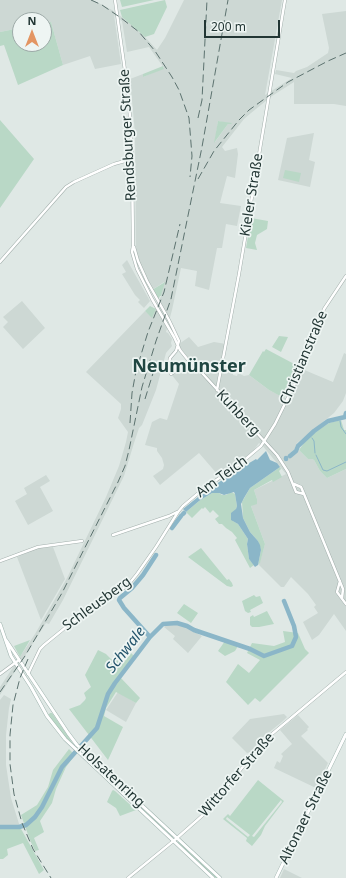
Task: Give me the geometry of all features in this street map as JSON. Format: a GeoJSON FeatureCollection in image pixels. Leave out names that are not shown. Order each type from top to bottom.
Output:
{"type":"FeatureCollection","features":[{"type":"Feature","properties":{"kind":"main road"},"geometry":{"type":"LineString","coordinates":[[0,624],[5,638]]}},
{"type":"Feature","properties":{"kind":"main road","name":"Holsatenring"},"geometry":{"type":"LineString","coordinates":[[5,638],[68,734],[77,745],[220,878]]}},
{"type":"Feature","properties":{"kind":"main road","name":"Holsatenring"},"geometry":{"type":"LineString","coordinates":[[5,638],[7,647],[15,663],[51,721],[65,739],[213,878]]}},
{"type":"Feature","properties":{"kind":"main road","name":"Altonaer Straße"},"geometry":{"type":"LineString","coordinates":[[276,878],[346,734]]}},
{"type":"Feature","properties":{"kind":"street","name":"Rendsburger Straße"},"geometry":{"type":"LineString","coordinates":[[115,0],[128,91],[132,158],[133,257],[137,270],[178,346]]}},
{"type":"Feature","properties":{"kind":"street","name":"Kieler Straße"},"geometry":{"type":"LineString","coordinates":[[218,390],[238,281],[285,0]]}},
{"type":"Feature","properties":{"kind":"street"},"geometry":{"type":"LineString","coordinates":[[0,262],[66,187],[114,164],[132,158]]}},
{"type":"Feature","properties":{"kind":"street","name":"Rendsburger Straße"},"geometry":{"type":"LineString","coordinates":[[133,246],[147,281],[179,341],[178,346]]}},
{"type":"Feature","properties":{"kind":"street","name":"Christianstraße"},"geometry":{"type":"LineString","coordinates":[[264,441],[275,424],[302,369],[324,309],[346,276]]}},
{"type":"Feature","properties":{"kind":"street"},"geometry":{"type":"LineString","coordinates":[[178,346],[170,358],[168,368],[171,374],[190,361]]}},
{"type":"Feature","properties":{"kind":"street","name":"Kuhberg"},"geometry":{"type":"LineString","coordinates":[[178,346],[282,462],[297,488]]}},
{"type":"Feature","properties":{"kind":"street","name":"Am Teich"},"geometry":{"type":"LineString","coordinates":[[178,512],[202,490],[253,454],[264,441]]}},
{"type":"Feature","properties":{"kind":"street"},"geometry":{"type":"LineString","coordinates":[[297,488],[302,490],[304,494],[340,581],[342,598],[346,604]]}},
{"type":"Feature","properties":{"kind":"street"},"geometry":{"type":"LineString","coordinates":[[297,488],[296,492],[304,494]]}},
{"type":"Feature","properties":{"kind":"street"},"geometry":{"type":"LineString","coordinates":[[113,535],[178,512]]}},
{"type":"Feature","properties":{"kind":"street","name":"Schleusberg"},"geometry":{"type":"LineString","coordinates":[[28,674],[44,645],[70,623],[128,585],[178,512]]}},
{"type":"Feature","properties":{"kind":"street"},"geometry":{"type":"LineString","coordinates":[[0,561],[38,547],[82,541]]}},
{"type":"Feature","properties":{"kind":"street"},"geometry":{"type":"LineString","coordinates":[[340,588],[337,591],[341,593]]}},
{"type":"Feature","properties":{"kind":"street"},"geometry":{"type":"LineString","coordinates":[[0,674],[19,660]]}},
{"type":"Feature","properties":{"kind":"street","name":"Wittorfer Straße"},"geometry":{"type":"LineString","coordinates":[[128,878],[203,815],[266,739],[346,672]]}},
{"type":"Feature","properties":{"kind":"shaded area"},"geometry":{"type":"Polygon","coordinates":[[[0,0],[93,0],[112,10],[126,20],[157,50],[165,38],[184,0],[282,0],[265,95],[292,78],[275,74],[276,70],[294,73],[307,67],[328,53],[329,48],[322,14],[346,11],[346,106],[334,104],[294,104],[294,82],[272,96],[244,119],[222,147],[225,151],[237,148],[238,154],[235,178],[227,176],[220,203],[241,206],[237,226],[226,224],[222,248],[217,248],[209,290],[195,286],[197,271],[181,268],[166,332],[172,339],[172,346],[166,353],[156,390],[142,425],[139,428],[124,476],[63,600],[49,624],[46,623],[0,695],[0,687],[35,634],[67,578],[106,497],[119,466],[126,442],[128,432],[118,418],[121,404],[86,372],[145,311],[152,317],[161,296],[164,282],[152,290],[138,260],[136,251],[135,133],[130,79],[143,74],[143,77],[164,68],[149,47],[127,52],[122,21],[114,15],[121,64],[95,69],[90,56],[63,65],[52,26],[52,12],[12,12],[12,30],[0,32],[0,0]],[[218,121],[215,142],[228,124],[231,124],[218,121]]]}},
{"type":"Feature","properties":{"kind":"shaded area"},"geometry":{"type":"Polygon","coordinates":[[[314,133],[309,160],[315,162],[310,187],[278,180],[287,138],[314,133]]]}},
{"type":"Feature","properties":{"kind":"shaded area"},"geometry":{"type":"Polygon","coordinates":[[[127,260],[150,301],[144,308],[138,302],[140,300],[135,295],[122,274],[126,272],[122,265],[127,260]]]}},
{"type":"Feature","properties":{"kind":"shaded area"},"geometry":{"type":"Polygon","coordinates":[[[22,301],[45,328],[23,349],[3,327],[8,322],[3,317],[22,301]]]}},
{"type":"Feature","properties":{"kind":"shaded area"},"geometry":{"type":"Polygon","coordinates":[[[189,337],[198,347],[214,342],[226,344],[222,370],[233,372],[233,375],[237,376],[238,373],[244,376],[249,375],[269,390],[287,399],[302,369],[333,382],[344,353],[346,354],[346,393],[343,401],[334,413],[297,443],[294,450],[289,454],[291,456],[299,450],[308,459],[314,460],[320,471],[327,478],[346,469],[346,631],[334,614],[319,635],[312,640],[303,622],[318,613],[314,607],[316,605],[308,594],[291,577],[284,587],[281,587],[259,565],[265,544],[251,506],[257,499],[254,490],[286,474],[262,445],[259,443],[253,451],[240,462],[218,475],[199,453],[160,485],[153,476],[163,469],[164,465],[157,448],[145,445],[152,422],[160,418],[167,420],[179,384],[171,374],[191,361],[179,346],[179,344],[189,337]]]}},
{"type":"Feature","properties":{"kind":"shaded area"},"geometry":{"type":"Polygon","coordinates":[[[46,475],[50,481],[40,487],[53,511],[28,525],[15,501],[27,494],[24,488],[46,475]]]}},
{"type":"Feature","properties":{"kind":"shaded area"},"geometry":{"type":"Polygon","coordinates":[[[53,547],[65,579],[41,620],[17,557],[38,548],[53,547]]]}},
{"type":"Feature","properties":{"kind":"shaded area"},"geometry":{"type":"Polygon","coordinates":[[[171,623],[182,625],[202,636],[188,653],[173,639],[175,636],[164,627],[171,623]]]}},
{"type":"Feature","properties":{"kind":"shaded area"},"geometry":{"type":"Polygon","coordinates":[[[118,692],[136,703],[126,722],[106,710],[118,692]]]}},
{"type":"Feature","properties":{"kind":"shaded area"},"geometry":{"type":"Polygon","coordinates":[[[4,695],[11,699],[6,735],[6,765],[11,798],[20,827],[0,826],[0,700],[4,695]]]}},
{"type":"Feature","properties":{"kind":"shaded area"},"geometry":{"type":"Polygon","coordinates":[[[284,714],[287,717],[262,738],[251,752],[247,753],[232,738],[250,719],[284,714]]]}},
{"type":"Feature","properties":{"kind":"shaded area"},"geometry":{"type":"Polygon","coordinates":[[[298,715],[309,727],[307,729],[308,730],[301,736],[328,763],[316,788],[274,768],[277,761],[280,763],[283,756],[281,754],[292,744],[280,730],[298,715]]]}},
{"type":"Feature","properties":{"kind":"shaded area"},"geometry":{"type":"Polygon","coordinates":[[[284,869],[302,878],[280,878],[284,869]]]}},
{"type":"Feature","properties":{"kind":"green space"},"geometry":{"type":"Polygon","coordinates":[[[120,0],[154,0],[122,7],[120,0]]]}},
{"type":"Feature","properties":{"kind":"green space"},"geometry":{"type":"Polygon","coordinates":[[[165,0],[167,7],[154,34],[145,37],[122,17],[120,10],[165,0]]]}},
{"type":"Feature","properties":{"kind":"green space"},"geometry":{"type":"Polygon","coordinates":[[[52,26],[63,65],[18,85],[4,45],[0,46],[0,32],[12,30],[12,52],[52,52],[52,26]]]}},
{"type":"Feature","properties":{"kind":"green space"},"geometry":{"type":"Polygon","coordinates":[[[163,66],[164,69],[143,77],[143,74],[163,66]]]}},
{"type":"Feature","properties":{"kind":"green space"},"geometry":{"type":"Polygon","coordinates":[[[0,120],[34,159],[0,208],[0,120]]]}},
{"type":"Feature","properties":{"kind":"green space"},"geometry":{"type":"Polygon","coordinates":[[[218,121],[232,123],[228,124],[214,143],[218,121]]]}},
{"type":"Feature","properties":{"kind":"green space"},"geometry":{"type":"Polygon","coordinates":[[[285,170],[301,173],[299,182],[283,178],[285,170]]]}},
{"type":"Feature","properties":{"kind":"green space"},"geometry":{"type":"Polygon","coordinates":[[[251,218],[268,221],[267,229],[257,235],[255,243],[257,250],[246,248],[251,218]]]}},
{"type":"Feature","properties":{"kind":"green space"},"geometry":{"type":"Polygon","coordinates":[[[165,282],[161,296],[158,300],[152,290],[165,282]]]}},
{"type":"Feature","properties":{"kind":"green space"},"geometry":{"type":"Polygon","coordinates":[[[150,306],[156,309],[152,318],[145,311],[150,306]]]}},
{"type":"Feature","properties":{"kind":"green space"},"geometry":{"type":"Polygon","coordinates":[[[279,336],[288,337],[281,352],[272,347],[279,336]]]}},
{"type":"Feature","properties":{"kind":"green space"},"geometry":{"type":"Polygon","coordinates":[[[266,349],[298,366],[284,398],[269,390],[249,375],[263,351],[264,352],[266,349]]]}},
{"type":"Feature","properties":{"kind":"green space"},"geometry":{"type":"Polygon","coordinates":[[[341,420],[344,430],[346,430],[346,469],[327,478],[320,471],[314,460],[308,459],[299,450],[315,432],[329,423],[341,420]]]}},
{"type":"Feature","properties":{"kind":"green space"},"geometry":{"type":"Polygon","coordinates":[[[280,467],[281,469],[279,471],[282,477],[273,482],[272,480],[254,490],[257,504],[251,506],[265,544],[260,563],[258,565],[261,550],[258,541],[250,532],[243,518],[242,502],[250,488],[280,467]]]}},
{"type":"Feature","properties":{"kind":"green space"},"geometry":{"type":"Polygon","coordinates":[[[231,492],[235,494],[237,506],[233,521],[238,524],[248,539],[247,544],[249,559],[254,565],[250,568],[235,540],[237,538],[222,524],[219,524],[215,519],[219,516],[213,510],[210,513],[205,507],[203,509],[202,508],[192,518],[186,512],[199,501],[212,493],[226,495],[231,492]]]}},
{"type":"Feature","properties":{"kind":"green space"},"geometry":{"type":"Polygon","coordinates":[[[201,548],[227,580],[229,579],[233,586],[227,586],[188,557],[201,548]]]}},
{"type":"Feature","properties":{"kind":"green space"},"geometry":{"type":"Polygon","coordinates":[[[254,595],[256,597],[260,596],[263,603],[250,610],[251,612],[248,613],[245,611],[242,601],[254,595]]]}},
{"type":"Feature","properties":{"kind":"green space"},"geometry":{"type":"Polygon","coordinates":[[[184,604],[198,613],[191,623],[177,613],[184,604]]]}},
{"type":"Feature","properties":{"kind":"green space"},"geometry":{"type":"Polygon","coordinates":[[[267,611],[274,624],[259,627],[252,627],[250,625],[250,617],[253,615],[254,617],[267,611]]]}},
{"type":"Feature","properties":{"kind":"green space"},"geometry":{"type":"Polygon","coordinates":[[[283,631],[298,633],[305,649],[309,653],[260,702],[255,698],[248,705],[226,682],[238,664],[249,673],[260,660],[247,653],[252,643],[274,646],[285,642],[283,631]]]}},
{"type":"Feature","properties":{"kind":"green space"},"geometry":{"type":"Polygon","coordinates":[[[30,640],[20,657],[14,646],[30,640]]]}},
{"type":"Feature","properties":{"kind":"green space"},"geometry":{"type":"Polygon","coordinates":[[[225,641],[238,646],[235,651],[225,656],[218,651],[225,641]]]}},
{"type":"Feature","properties":{"kind":"green space"},"geometry":{"type":"Polygon","coordinates":[[[98,650],[106,654],[111,659],[124,662],[131,653],[135,657],[120,677],[140,698],[136,703],[116,692],[106,708],[104,716],[123,727],[108,760],[69,709],[80,705],[86,698],[84,693],[91,687],[85,675],[98,650]]]}},
{"type":"Feature","properties":{"kind":"green space"},"geometry":{"type":"Polygon","coordinates":[[[52,713],[74,745],[63,735],[51,720],[48,715],[52,713]]]}},
{"type":"Feature","properties":{"kind":"green space"},"geometry":{"type":"Polygon","coordinates":[[[69,749],[75,755],[66,767],[56,789],[52,803],[40,821],[44,832],[34,838],[39,850],[35,851],[21,815],[37,805],[48,787],[53,770],[69,749]]]}},
{"type":"Feature","properties":{"kind":"green space"},"geometry":{"type":"Polygon","coordinates":[[[85,754],[173,837],[84,755],[85,754]]]}},
{"type":"Feature","properties":{"kind":"green space"},"geometry":{"type":"Polygon","coordinates":[[[258,780],[284,801],[252,846],[246,841],[247,838],[223,819],[228,814],[230,816],[258,780]],[[281,800],[252,836],[254,837],[282,802],[281,800]],[[227,817],[226,819],[248,837],[250,835],[227,817]]]}},
{"type":"Feature","properties":{"kind":"green space"},"geometry":{"type":"Polygon","coordinates":[[[113,790],[136,810],[120,816],[116,808],[107,802],[113,790]]]}},
{"type":"Feature","properties":{"kind":"green space"},"geometry":{"type":"Polygon","coordinates":[[[0,826],[20,827],[44,870],[39,874],[23,843],[7,849],[8,855],[3,859],[0,859],[0,826]]]}},
{"type":"Feature","properties":{"kind":"green space"},"geometry":{"type":"Polygon","coordinates":[[[178,841],[219,878],[215,878],[178,844],[178,841]]]}},
{"type":"Feature","properties":{"kind":"water"},"geometry":{"type":"Polygon","coordinates":[[[266,451],[270,460],[277,463],[280,467],[250,488],[241,504],[243,518],[250,532],[260,545],[261,550],[258,565],[255,567],[249,559],[247,544],[248,539],[238,524],[231,520],[231,513],[237,506],[234,492],[224,495],[212,493],[199,501],[186,512],[183,509],[203,493],[234,472],[256,459],[257,460],[266,451]]]}},
{"type":"Feature","properties":{"kind":"waterway","name":"Schwale"},"geometry":{"type":"LineString","coordinates":[[290,456],[314,431],[328,421],[345,417],[346,413]]}},
{"type":"Feature","properties":{"kind":"waterway"},"geometry":{"type":"LineString","coordinates":[[340,421],[341,427],[346,434]]}},
{"type":"Feature","properties":{"kind":"waterway"},"geometry":{"type":"LineString","coordinates":[[312,438],[314,441],[315,453]]}},
{"type":"Feature","properties":{"kind":"waterway"},"geometry":{"type":"LineString","coordinates":[[316,455],[323,470],[327,471],[346,462]]}},
{"type":"Feature","properties":{"kind":"waterway"},"geometry":{"type":"LineString","coordinates":[[172,528],[181,516]]}},
{"type":"Feature","properties":{"kind":"waterway"},"geometry":{"type":"LineString","coordinates":[[150,637],[124,608],[119,600],[143,575],[156,555]]}},
{"type":"Feature","properties":{"kind":"waterway","name":"Schwale"},"geometry":{"type":"LineString","coordinates":[[0,827],[19,827],[26,825],[35,817],[42,807],[62,767],[97,728],[108,694],[115,683],[150,637],[163,624],[177,623],[187,626],[194,630],[250,649],[264,656],[292,646],[296,637],[294,626],[284,601]]}},
{"type":"Feature","properties":{"kind":"railway"},"geometry":{"type":"LineString","coordinates":[[91,0],[102,5],[139,32],[155,51],[172,77],[179,90],[189,118],[192,156],[190,177]]}},
{"type":"Feature","properties":{"kind":"railway"},"geometry":{"type":"LineString","coordinates":[[198,118],[202,100],[207,0]]}},
{"type":"Feature","properties":{"kind":"railway"},"geometry":{"type":"LineString","coordinates":[[0,692],[25,656],[62,593],[125,466],[142,387],[171,299],[202,147],[228,0]]}},
{"type":"Feature","properties":{"kind":"railway"},"geometry":{"type":"LineString","coordinates":[[198,179],[214,151],[249,110],[288,82],[346,53]]}},
{"type":"Feature","properties":{"kind":"railway"},"geometry":{"type":"LineString","coordinates":[[130,423],[132,393],[136,371],[148,332],[164,292],[180,224]]}},
{"type":"Feature","properties":{"kind":"railway"},"geometry":{"type":"LineString","coordinates":[[145,399],[154,370]]}},
{"type":"Feature","properties":{"kind":"railway"},"geometry":{"type":"LineString","coordinates":[[28,659],[20,678],[13,705],[10,735],[10,764],[14,794],[22,823],[33,849],[51,878]]}},
{"type":"Feature","properties":{"kind":"district","name":"Neumünster"},"geometry":{"type":"Point","coordinates":[189,367]}}]}
